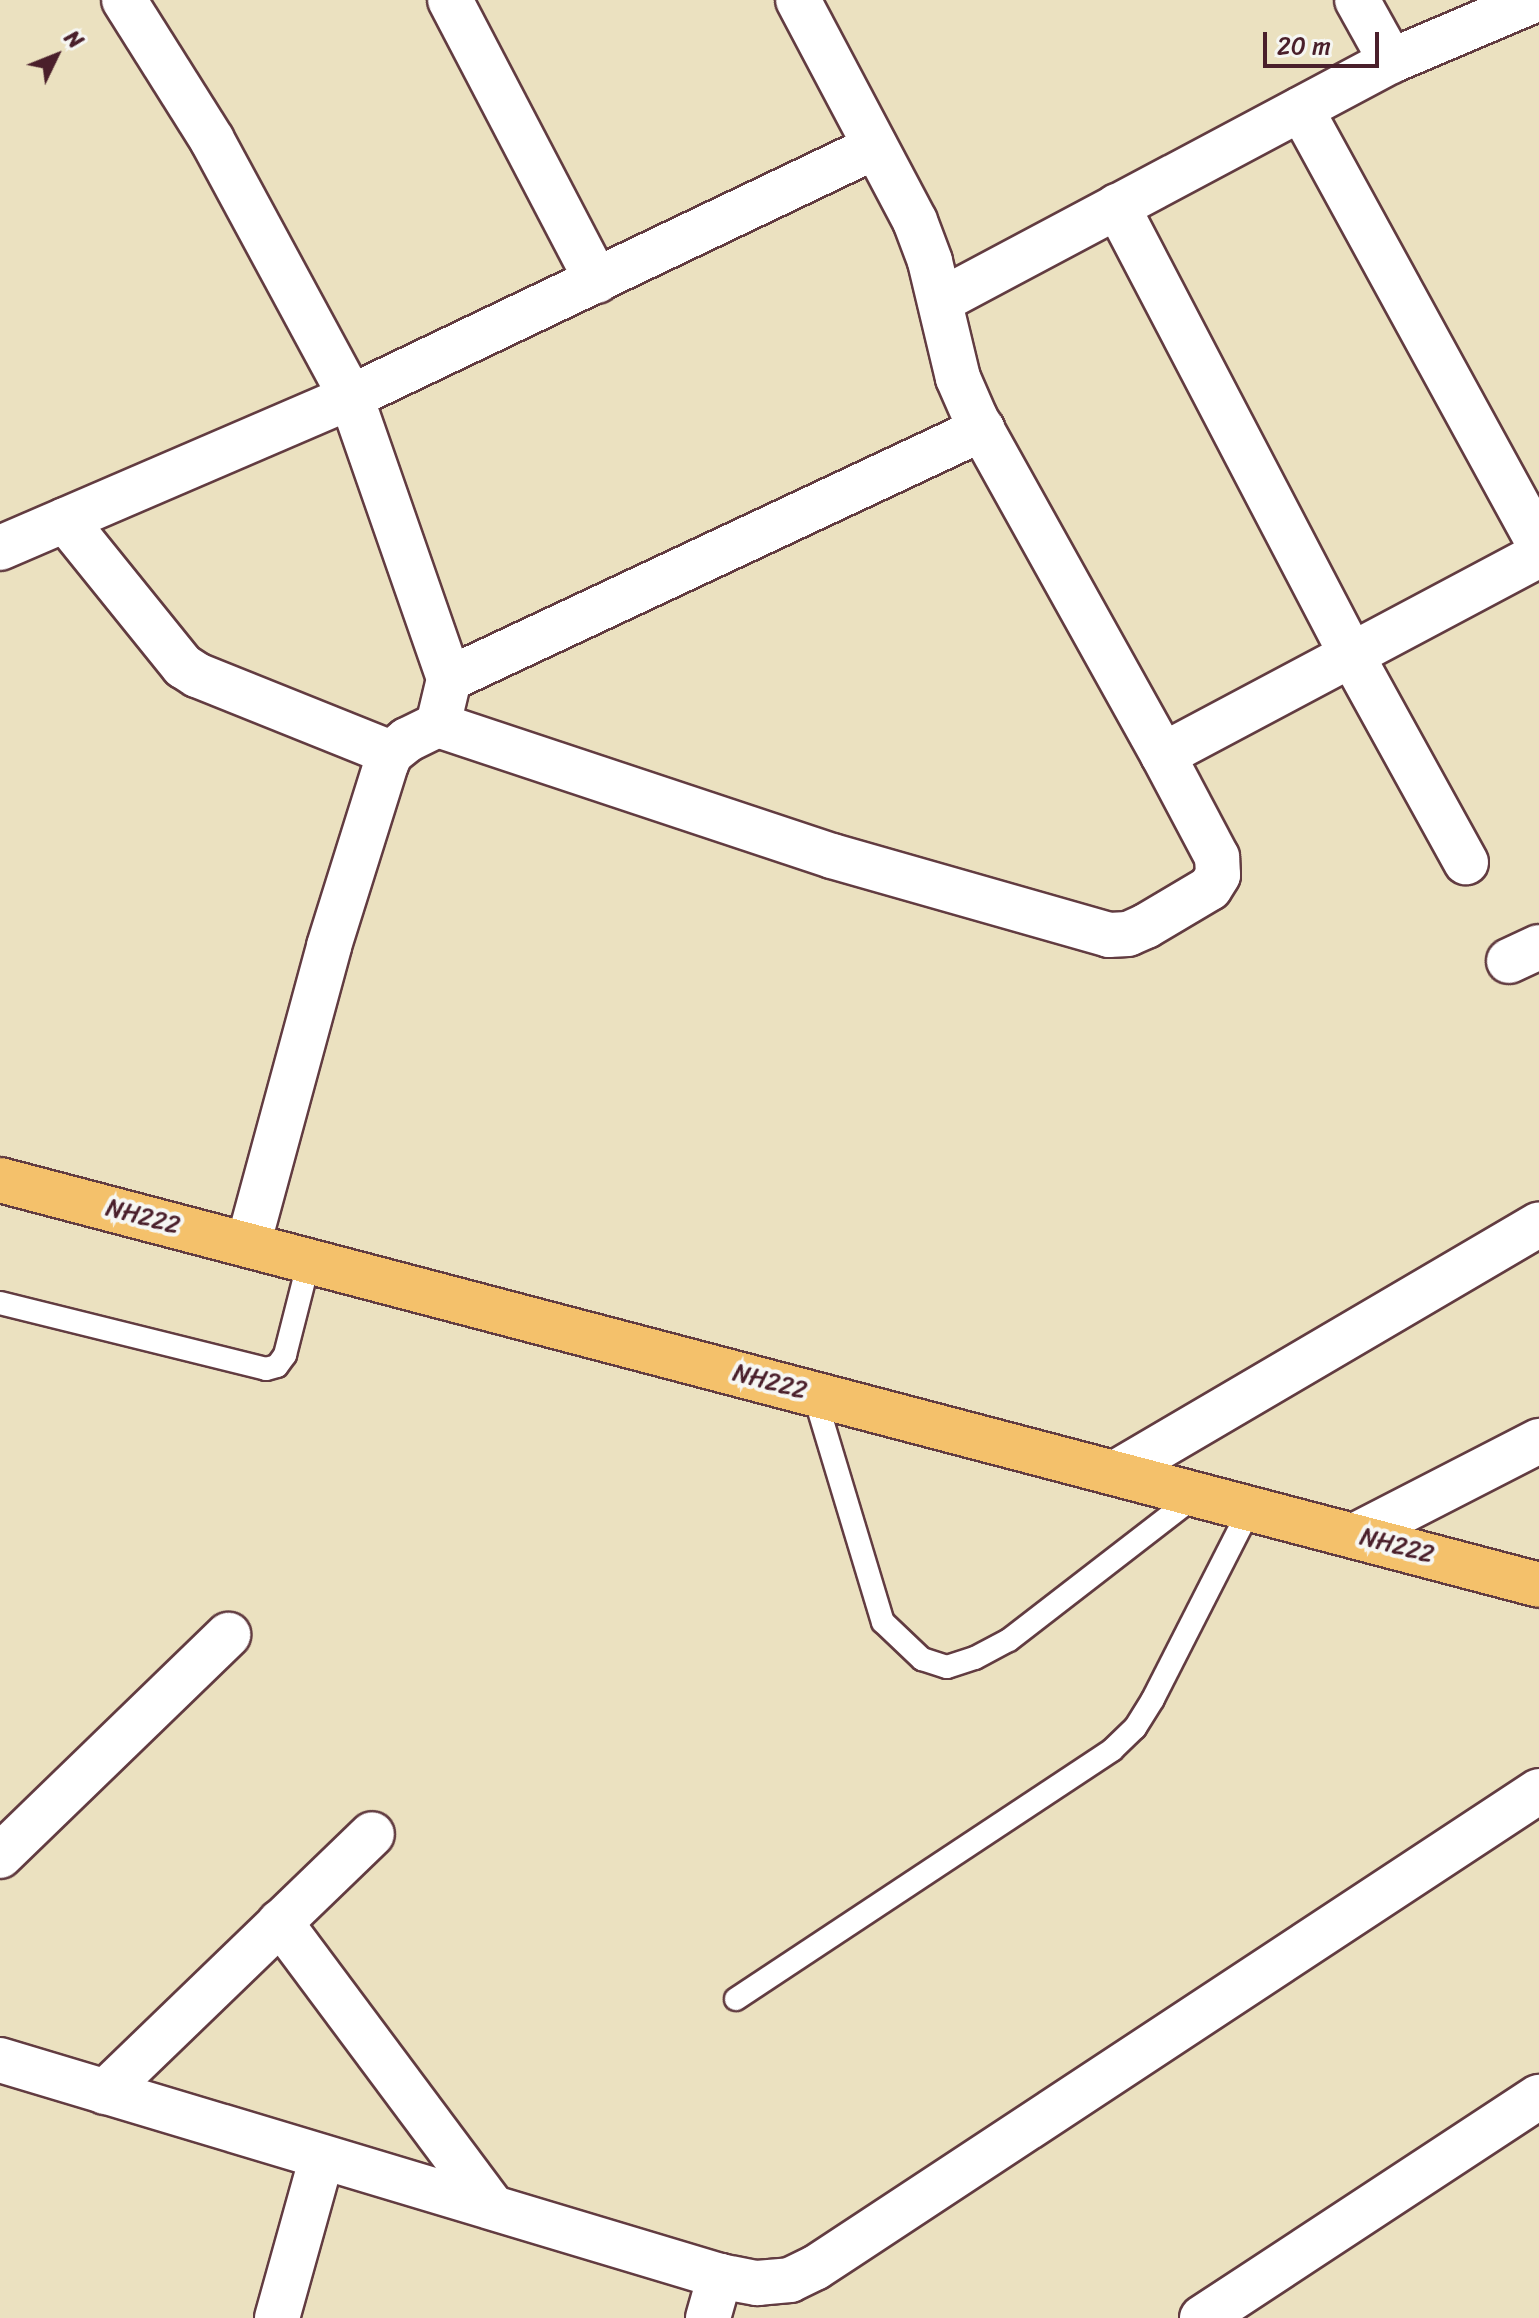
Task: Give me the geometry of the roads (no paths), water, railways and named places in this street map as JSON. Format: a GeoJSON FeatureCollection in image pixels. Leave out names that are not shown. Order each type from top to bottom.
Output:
{"type":"FeatureCollection","features":[{"type":"Feature","properties":{"kind":"main road","name":"NH222"},"geometry":{"type":"LineString","coordinates":[[0,1180],[1539,1585]]}},
{"type":"Feature","properties":{"kind":"street"},"geometry":{"type":"LineString","coordinates":[[124,0],[212,140],[351,397],[449,679],[438,725],[391,753],[329,946],[248,1245]]}},
{"type":"Feature","properties":{"kind":"street"},"geometry":{"type":"LineString","coordinates":[[450,0],[597,281]]}},
{"type":"Feature","properties":{"kind":"street"},"geometry":{"type":"LineString","coordinates":[[438,725],[832,856],[1109,935],[1128,934],[1146,926],[1210,888],[1218,875],[1217,857],[982,429],[958,378],[940,301],[915,221],[798,0]]}},
{"type":"Feature","properties":{"kind":"street"},"geometry":{"type":"LineString","coordinates":[[1357,0],[1391,61]]}},
{"type":"Feature","properties":{"kind":"street"},"geometry":{"type":"LineString","coordinates":[[940,301],[1391,61],[1535,0]]}},
{"type":"Feature","properties":{"kind":"street"},"geometry":{"type":"LineString","coordinates":[[1301,109],[1539,544]]}},
{"type":"Feature","properties":{"kind":"street"},"geometry":{"type":"LineString","coordinates":[[0,548],[351,397],[875,147]]}},
{"type":"Feature","properties":{"kind":"street"},"geometry":{"type":"LineString","coordinates":[[1117,206],[1351,654],[1466,862]]}},
{"type":"Feature","properties":{"kind":"street"},"geometry":{"type":"LineString","coordinates":[[449,679],[982,429]]}},
{"type":"Feature","properties":{"kind":"street"},"geometry":{"type":"LineString","coordinates":[[65,520],[183,666],[197,675],[391,753]]}},
{"type":"Feature","properties":{"kind":"street"},"geometry":{"type":"LineString","coordinates":[[1163,755],[1539,555]]}},
{"type":"Feature","properties":{"kind":"street"},"geometry":{"type":"LineString","coordinates":[[1117,1472],[1539,1224]]}},
{"type":"Feature","properties":{"kind":"street"},"geometry":{"type":"LineString","coordinates":[[1356,1535],[1539,1441]]}},
{"type":"Feature","properties":{"kind":"street"},"geometry":{"type":"LineString","coordinates":[[0,1856],[228,1635]]}},
{"type":"Feature","properties":{"kind":"street"},"geometry":{"type":"LineString","coordinates":[[0,2060],[490,2204],[720,2276],[757,2283],[790,2280],[815,2268],[1539,1791]]}},
{"type":"Feature","properties":{"kind":"street"},"geometry":{"type":"LineString","coordinates":[[105,2092],[372,1834]]}},
{"type":"Feature","properties":{"kind":"street"},"geometry":{"type":"LineString","coordinates":[[280,1922],[490,2204]]}},
{"type":"Feature","properties":{"kind":"street"},"geometry":{"type":"LineString","coordinates":[[1202,2318],[1245,2306],[1539,2097]]}},
{"type":"Feature","properties":{"kind":"street"},"geometry":{"type":"LineString","coordinates":[[277,2318],[322,2157]]}},
{"type":"Feature","properties":{"kind":"street"},"geometry":{"type":"LineString","coordinates":[[708,2318],[720,2276]]}},
{"type":"Feature","properties":{"kind":"lane"},"geometry":{"type":"LineString","coordinates":[[0,1303],[266,1369],[277,1366],[285,1355],[309,1261]]}},
{"type":"Feature","properties":{"kind":"lane"},"geometry":{"type":"LineString","coordinates":[[814,1394],[883,1622],[922,1659],[947,1667],[975,1658],[1009,1640],[1199,1494]]}},
{"type":"Feature","properties":{"kind":"lane"},"geometry":{"type":"LineString","coordinates":[[736,1999],[1120,1743],[1135,1728],[1153,1699],[1251,1507]]}}]}
